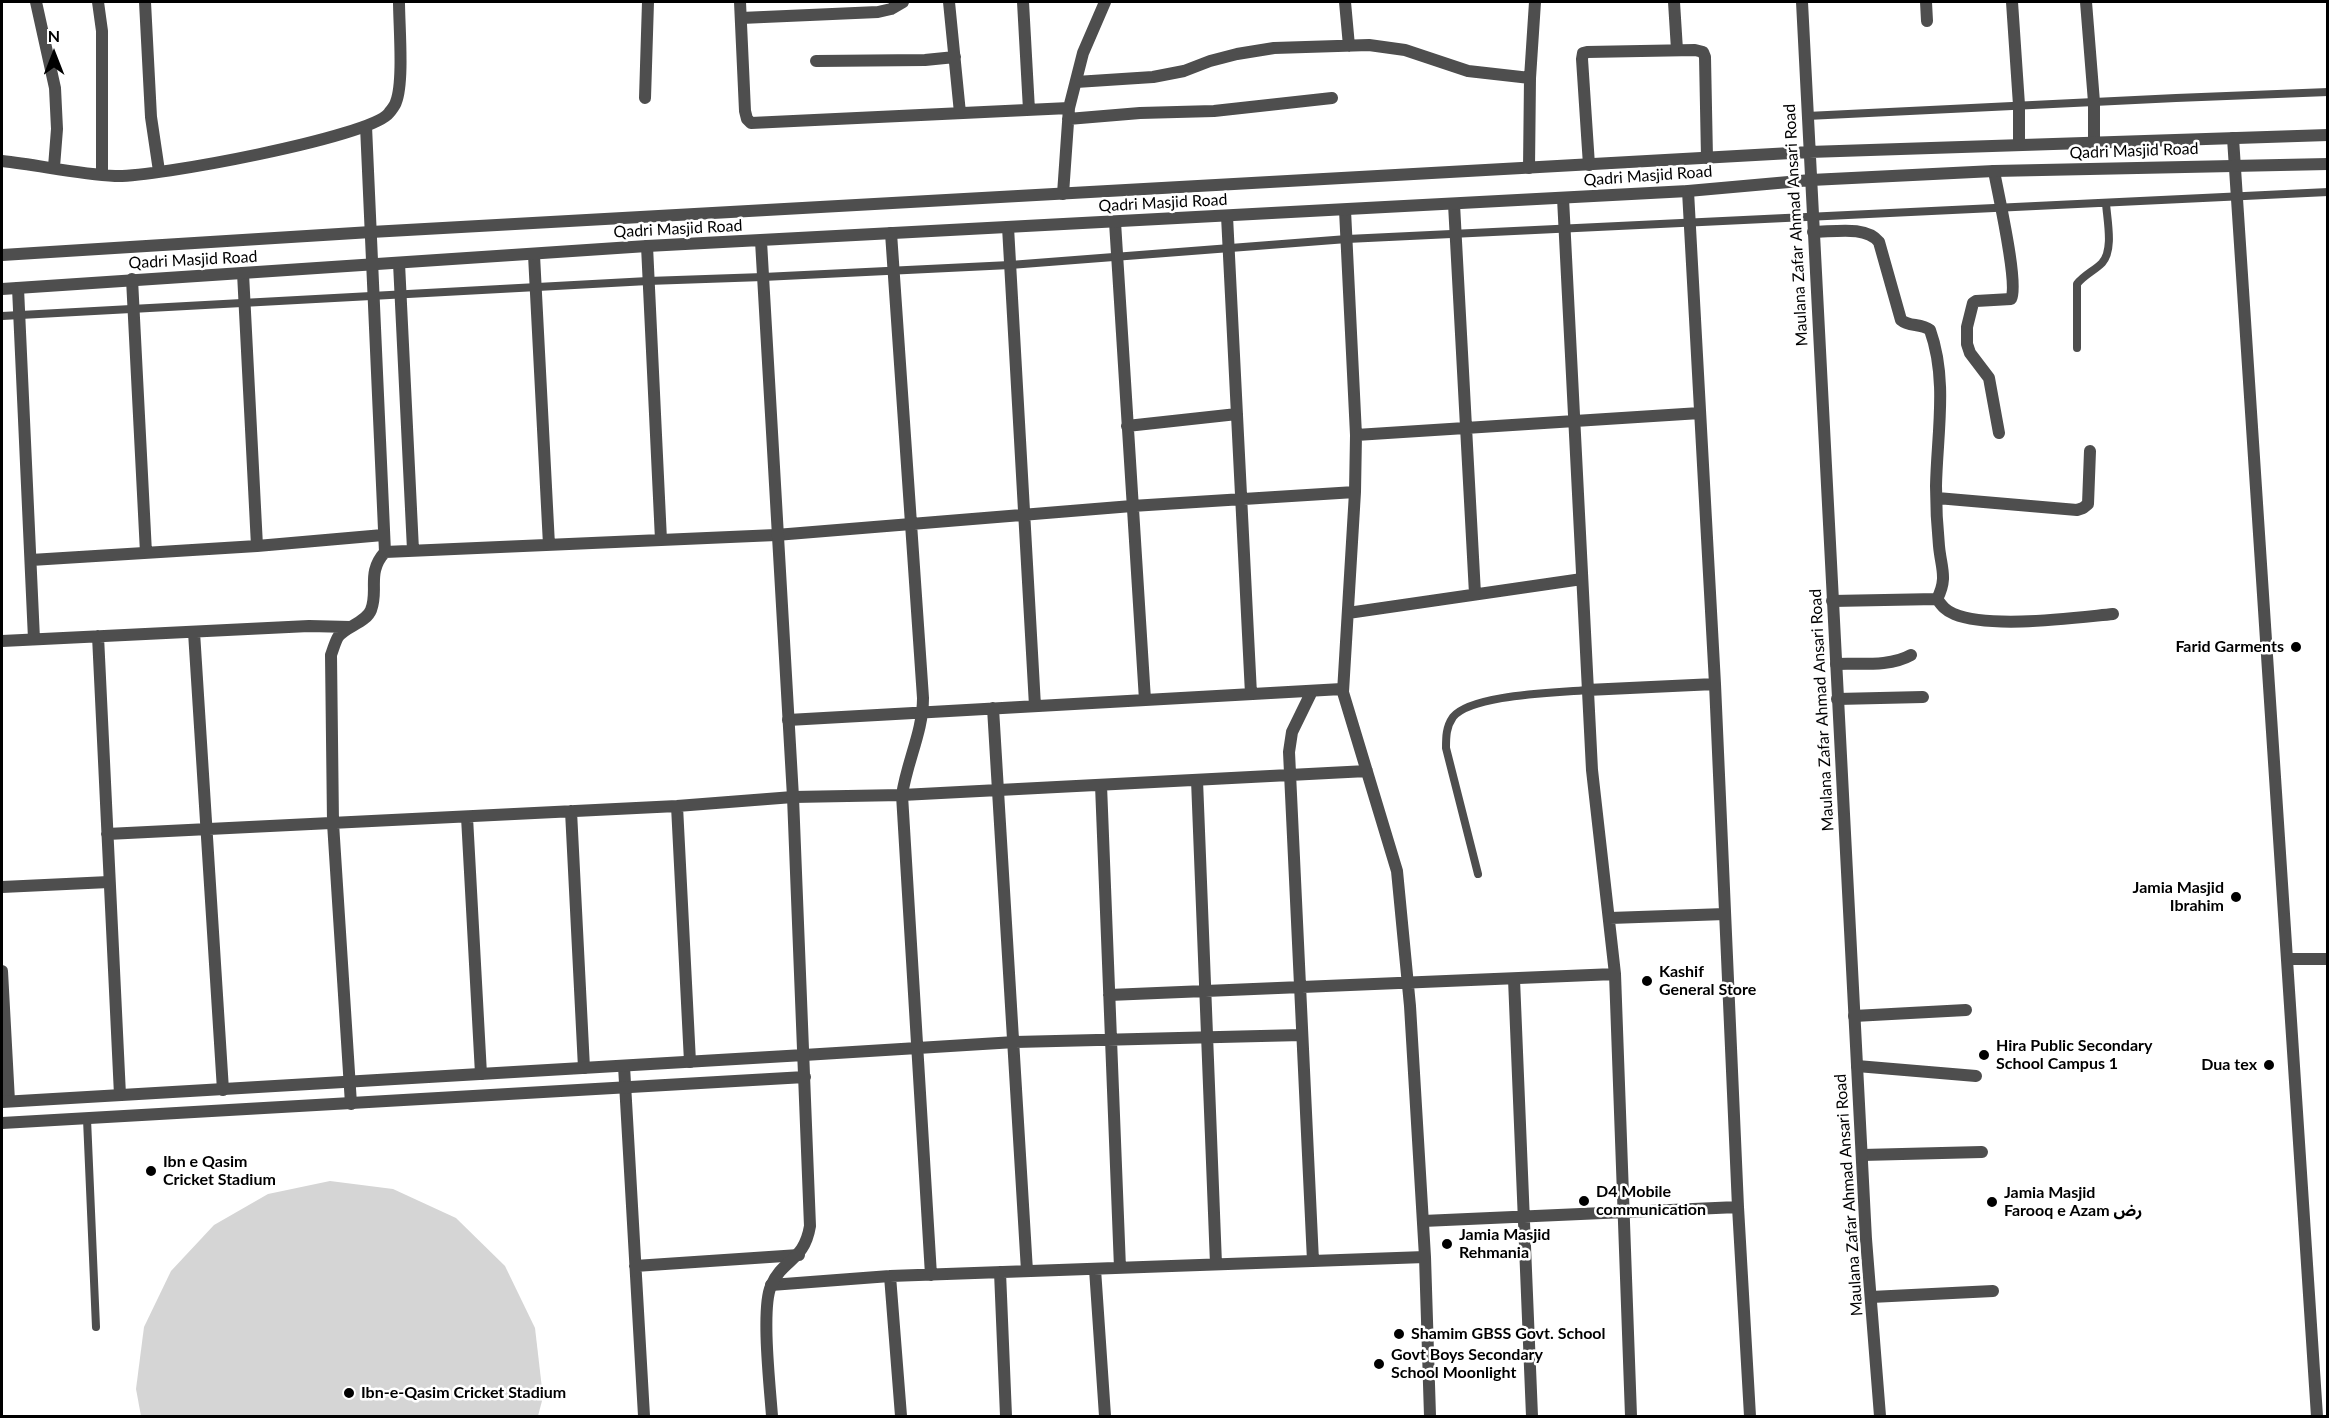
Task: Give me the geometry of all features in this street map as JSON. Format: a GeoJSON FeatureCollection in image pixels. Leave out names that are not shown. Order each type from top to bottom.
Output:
{"type":"FeatureCollection","features":[{"type":"Feature","properties":{"kind":"street"},"geometry":{"type":"LineString","coordinates":[[36,2],[55,88],[57,129],[54,167]]}},
{"type":"Feature","properties":{"kind":"street"},"geometry":{"type":"LineString","coordinates":[[98,2],[102,31],[102,174]]}},
{"type":"Feature","properties":{"kind":"street"},"geometry":{"type":"LineString","coordinates":[[145,2],[151,117],[159,171]]}},
{"type":"Feature","properties":{"kind":"street"},"geometry":{"type":"LineString","coordinates":[[2,161],[116,176],[213,164],[281,150],[366,126],[387,116],[396,102],[399,84],[399,2]]}},
{"type":"Feature","properties":{"kind":"street"},"geometry":{"type":"LineString","coordinates":[[645,98],[648,2]]}},
{"type":"Feature","properties":{"kind":"street"},"geometry":{"type":"LineString","coordinates":[[740,2],[745,111],[751,123],[1029,110],[1069,114],[1214,111],[1332,98]]}},
{"type":"Feature","properties":{"kind":"street"},"geometry":{"type":"LineString","coordinates":[[741,18],[878,12],[891,9],[903,2]]}},
{"type":"Feature","properties":{"kind":"street"},"geometry":{"type":"LineString","coordinates":[[949,2],[960,113]]}},
{"type":"Feature","properties":{"kind":"street"},"geometry":{"type":"LineString","coordinates":[[1023,2],[1029,110]]}},
{"type":"Feature","properties":{"kind":"street"},"geometry":{"type":"LineString","coordinates":[[1063,194],[1069,114],[1076,82],[1083,53],[1105,2]]}},
{"type":"Feature","properties":{"kind":"street"},"geometry":{"type":"LineString","coordinates":[[1345,2],[1349,46]]}},
{"type":"Feature","properties":{"kind":"street"},"geometry":{"type":"LineString","coordinates":[[1529,168],[1530,78],[1535,2]]}},
{"type":"Feature","properties":{"kind":"street"},"geometry":{"type":"LineString","coordinates":[[1674,2],[1677,50]]}},
{"type":"Feature","properties":{"kind":"street","name":"Maulana Zafar Ahmad Ansari Road"},"geometry":{"type":"LineString","coordinates":[[1802,2],[1854,1016],[1880,1416]]}},
{"type":"Feature","properties":{"kind":"street"},"geometry":{"type":"LineString","coordinates":[[1926,2],[1927,21]]}},
{"type":"Feature","properties":{"kind":"street"},"geometry":{"type":"LineString","coordinates":[[2012,2],[2019,105],[2019,145]]}},
{"type":"Feature","properties":{"kind":"street"},"geometry":{"type":"LineString","coordinates":[[2086,2],[2094,102],[2094,142]]}},
{"type":"Feature","properties":{"kind":"street"},"geometry":{"type":"LineString","coordinates":[[1076,82],[1153,77],[1184,71],[1209,61],[1237,54],[1274,48],[1369,45],[1405,50],[1468,71],[1530,78]]}},
{"type":"Feature","properties":{"kind":"street"},"geometry":{"type":"LineString","coordinates":[[1589,165],[1581,59],[1583,53],[1700,50],[1705,57],[1707,158]]}},
{"type":"Feature","properties":{"kind":"street"},"geometry":{"type":"LineString","coordinates":[[816,61],[926,60],[955,57]]}},
{"type":"Feature","properties":{"kind":"street"},"geometry":{"type":"LineString","coordinates":[[366,126],[385,552]]}},
{"type":"Feature","properties":{"kind":"street","name":"Qadri Masjid Road"},"geometry":{"type":"LineString","coordinates":[[2,255],[370,232],[1809,152],[2328,135]]}},
{"type":"Feature","properties":{"kind":"street"},"geometry":{"type":"LineString","coordinates":[[2233,138],[2317,1416]]}},
{"type":"Feature","properties":{"kind":"street","name":"Qadri Masjid Road"},"geometry":{"type":"LineString","coordinates":[[2,289],[647,246],[1688,191],[1811,180],[1994,171],[2328,164]]}},
{"type":"Feature","properties":{"kind":"street"},"geometry":{"type":"LineString","coordinates":[[1994,171],[2011,267],[2012,297],[2011,299],[1973,303],[1966,338],[1970,352],[1989,378],[1999,433]]}},
{"type":"Feature","properties":{"kind":"street"},"geometry":{"type":"LineString","coordinates":[[1688,191],[1715,684],[1738,1207],[1750,1416]]}},
{"type":"Feature","properties":{"kind":"street"},"geometry":{"type":"LineString","coordinates":[[1563,198],[1592,770],[1615,974],[1631,1416]]}},
{"type":"Feature","properties":{"kind":"street"},"geometry":{"type":"LineString","coordinates":[[1455,204],[1475,594]]}},
{"type":"Feature","properties":{"kind":"street"},"geometry":{"type":"LineString","coordinates":[[1345,210],[1356,435],[1355,492],[1343,692],[1396,871],[1408,983],[1423,1221],[1430,1416]]}},
{"type":"Feature","properties":{"kind":"street"},"geometry":{"type":"LineString","coordinates":[[1227,216],[1251,694]]}},
{"type":"Feature","properties":{"kind":"street"},"geometry":{"type":"LineString","coordinates":[[1115,222],[1145,700]]}},
{"type":"Feature","properties":{"kind":"street"},"geometry":{"type":"LineString","coordinates":[[1008,227],[1035,706]]}},
{"type":"Feature","properties":{"kind":"street"},"geometry":{"type":"LineString","coordinates":[[1813,232],[1863,231],[1874,236],[1879,242],[1901,320],[1906,324],[1930,330],[1940,392],[1941,421],[1937,498],[1939,546],[1944,575],[1943,587],[1937,599]]}},
{"type":"Feature","properties":{"kind":"street"},"geometry":{"type":"LineString","coordinates":[[891,233],[923,713],[919,735],[904,779],[902,795],[931,1275]]}},
{"type":"Feature","properties":{"kind":"street"},"geometry":{"type":"LineString","coordinates":[[761,241],[792,798],[810,1226],[807,1242],[799,1255],[780,1270],[766,1299],[772,1416]]}},
{"type":"Feature","properties":{"kind":"street"},"geometry":{"type":"LineString","coordinates":[[647,246],[661,540]]}},
{"type":"Feature","properties":{"kind":"street"},"geometry":{"type":"LineString","coordinates":[[534,255],[549,545]]}},
{"type":"Feature","properties":{"kind":"street"},"geometry":{"type":"LineString","coordinates":[[399,263],[413,550]]}},
{"type":"Feature","properties":{"kind":"street"},"geometry":{"type":"LineString","coordinates":[[243,273],[257,546]]}},
{"type":"Feature","properties":{"kind":"street"},"geometry":{"type":"LineString","coordinates":[[132,279],[146,553]]}},
{"type":"Feature","properties":{"kind":"street"},"geometry":{"type":"LineString","coordinates":[[18,288],[34,639]]}},
{"type":"Feature","properties":{"kind":"street"},"geometry":{"type":"LineString","coordinates":[[1356,435],[1700,413]]}},
{"type":"Feature","properties":{"kind":"street"},"geometry":{"type":"LineString","coordinates":[[1127,426],[1237,414]]}},
{"type":"Feature","properties":{"kind":"street"},"geometry":{"type":"LineString","coordinates":[[1937,498],[2077,510],[2088,504],[2090,451]]}},
{"type":"Feature","properties":{"kind":"street"},"geometry":{"type":"LineString","coordinates":[[351,1104],[333,823],[331,655],[337,638],[371,611],[375,568],[378,559],[385,552],[776,536],[1024,514],[1355,492]]}},
{"type":"Feature","properties":{"kind":"street"},"geometry":{"type":"LineString","coordinates":[[31,560],[257,546],[383,535]]}},
{"type":"Feature","properties":{"kind":"street"},"geometry":{"type":"LineString","coordinates":[[1348,613],[1582,579]]}},
{"type":"Feature","properties":{"kind":"street"},"geometry":{"type":"LineString","coordinates":[[1832,601],[1937,599]]}},
{"type":"Feature","properties":{"kind":"street"},"geometry":{"type":"LineString","coordinates":[[1937,599],[1944,609],[1970,619],[2031,621],[2114,614]]}},
{"type":"Feature","properties":{"kind":"street"},"geometry":{"type":"LineString","coordinates":[[2,641],[309,626],[350,627]]}},
{"type":"Feature","properties":{"kind":"street"},"geometry":{"type":"LineString","coordinates":[[194,632],[223,1089]]}},
{"type":"Feature","properties":{"kind":"street"},"geometry":{"type":"LineString","coordinates":[[98,636],[120,1095]]}},
{"type":"Feature","properties":{"kind":"street"},"geometry":{"type":"LineString","coordinates":[[1836,664],[1885,663],[1911,655]]}},
{"type":"Feature","properties":{"kind":"street"},"geometry":{"type":"LineString","coordinates":[[1587,690],[1715,684]]}},
{"type":"Feature","properties":{"kind":"street"},"geometry":{"type":"LineString","coordinates":[[788,720],[1342,689],[1343,692]]}},
{"type":"Feature","properties":{"kind":"street"},"geometry":{"type":"LineString","coordinates":[[1312,691],[1292,732],[1289,752],[1313,1261]]}},
{"type":"Feature","properties":{"kind":"street"},"geometry":{"type":"LineString","coordinates":[[1837,699],[1923,697]]}},
{"type":"Feature","properties":{"kind":"street"},"geometry":{"type":"LineString","coordinates":[[993,708],[1015,1042],[1027,1272]]}},
{"type":"Feature","properties":{"kind":"street"},"geometry":{"type":"LineString","coordinates":[[107,834],[1367,771]]}},
{"type":"Feature","properties":{"kind":"street"},"geometry":{"type":"LineString","coordinates":[[1197,780],[1216,1264]]}},
{"type":"Feature","properties":{"kind":"street"},"geometry":{"type":"LineString","coordinates":[[1101,785],[1120,1268]]}},
{"type":"Feature","properties":{"kind":"street"},"geometry":{"type":"LineString","coordinates":[[677,806],[690,1062]]}},
{"type":"Feature","properties":{"kind":"street"},"geometry":{"type":"LineString","coordinates":[[571,811],[584,1068]]}},
{"type":"Feature","properties":{"kind":"street"},"geometry":{"type":"LineString","coordinates":[[467,816],[481,1074]]}},
{"type":"Feature","properties":{"kind":"street"},"geometry":{"type":"LineString","coordinates":[[2,887],[109,882]]}},
{"type":"Feature","properties":{"kind":"street"},"geometry":{"type":"LineString","coordinates":[[1610,918],[1725,914]]}},
{"type":"Feature","properties":{"kind":"street"},"geometry":{"type":"LineString","coordinates":[[2288,959],[2328,959]]}},
{"type":"Feature","properties":{"kind":"street"},"geometry":{"type":"LineString","coordinates":[[2,971],[5,1102],[1015,1042],[1302,1035]]}},
{"type":"Feature","properties":{"kind":"street"},"geometry":{"type":"LineString","coordinates":[[1109,995],[1615,974]]}},
{"type":"Feature","properties":{"kind":"street"},"geometry":{"type":"LineString","coordinates":[[1514,978],[1532,1416]]}},
{"type":"Feature","properties":{"kind":"street"},"geometry":{"type":"LineString","coordinates":[[1854,1016],[1966,1010]]}},
{"type":"Feature","properties":{"kind":"street"},"geometry":{"type":"LineString","coordinates":[[624,1066],[644,1416]]}},
{"type":"Feature","properties":{"kind":"street"},"geometry":{"type":"LineString","coordinates":[[1857,1066],[1976,1076]]}},
{"type":"Feature","properties":{"kind":"street"},"geometry":{"type":"LineString","coordinates":[[2,1123],[805,1077]]}},
{"type":"Feature","properties":{"kind":"street"},"geometry":{"type":"LineString","coordinates":[[1862,1155],[1982,1152]]}},
{"type":"Feature","properties":{"kind":"street"},"geometry":{"type":"LineString","coordinates":[[1423,1221],[1738,1207]]}},
{"type":"Feature","properties":{"kind":"street"},"geometry":{"type":"LineString","coordinates":[[636,1266],[799,1255]]}},
{"type":"Feature","properties":{"kind":"street"},"geometry":{"type":"LineString","coordinates":[[771,1285],[890,1276],[1425,1257]]}},
{"type":"Feature","properties":{"kind":"street"},"geometry":{"type":"LineString","coordinates":[[1095,1269],[1105,1416]]}},
{"type":"Feature","properties":{"kind":"street"},"geometry":{"type":"LineString","coordinates":[[1000,1272],[1006,1416]]}},
{"type":"Feature","properties":{"kind":"street"},"geometry":{"type":"LineString","coordinates":[[890,1276],[901,1416]]}},
{"type":"Feature","properties":{"kind":"street"},"geometry":{"type":"LineString","coordinates":[[1871,1297],[1993,1292]]}},
{"type":"Feature","properties":{"kind":"lane"},"geometry":{"type":"LineString","coordinates":[[1807,116],[2328,92]]}},
{"type":"Feature","properties":{"kind":"lane"},"geometry":{"type":"LineString","coordinates":[[2,316],[648,280],[1010,265],[1347,239],[2328,192]]}},
{"type":"Feature","properties":{"kind":"lane"},"geometry":{"type":"LineString","coordinates":[[2077,348],[2077,284],[2082,277],[2104,261],[2108,253],[2106,203]]}},
{"type":"Feature","properties":{"kind":"lane"},"geometry":{"type":"LineString","coordinates":[[1478,874],[1446,748],[1447,731],[1454,717],[1468,707],[1493,699],[1587,690]]}},
{"type":"Feature","properties":{"kind":"lane"},"geometry":{"type":"LineString","coordinates":[[87,1119],[96,1327]]}},
{"type":"Feature","properties":{"kind":"shaded area"},"geometry":{"type":"Polygon","coordinates":[[[330,1181],[393,1189],[456,1218],[505,1266],[535,1328],[543,1397],[538,1416],[141,1416],[136,1389],[144,1327],[171,1271],[214,1225],[268,1194],[330,1181]]]}},
{"type":"Feature","properties":{"kind":"place","name":"Farid Garments"},"geometry":{"type":"Point","coordinates":[2296,647]}},
{"type":"Feature","properties":{"kind":"place","name":"Jamia Masjid Ibrahim"},"geometry":{"type":"Point","coordinates":[2236,897]}},
{"type":"Feature","properties":{"kind":"place","name":"Kashif General Store"},"geometry":{"type":"Point","coordinates":[1647,981]}},
{"type":"Feature","properties":{"kind":"place","name":"Hira Public Secondary School Campus 1"},"geometry":{"type":"Point","coordinates":[1984,1055]}},
{"type":"Feature","properties":{"kind":"place","name":"Dua tex"},"geometry":{"type":"Point","coordinates":[2269,1065]}},
{"type":"Feature","properties":{"kind":"place","name":"Ibn e Qasim Cricket Stadium"},"geometry":{"type":"Point","coordinates":[151,1171]}},
{"type":"Feature","properties":{"kind":"place","name":"D4 Mobile communication"},"geometry":{"type":"Point","coordinates":[1584,1201]}},
{"type":"Feature","properties":{"kind":"place","name":"Jamia Masjid Farooq e Azam رض"},"geometry":{"type":"Point","coordinates":[1992,1202]}},
{"type":"Feature","properties":{"kind":"place","name":"Jamia Masjid Rehmania"},"geometry":{"type":"Point","coordinates":[1447,1244]}},
{"type":"Feature","properties":{"kind":"place","name":"Shamim GBSS Govt. School"},"geometry":{"type":"Point","coordinates":[1399,1334]}},
{"type":"Feature","properties":{"kind":"place","name":"Govt Boys Secondary School Moonlight"},"geometry":{"type":"Point","coordinates":[1379,1364]}},
{"type":"Feature","properties":{"kind":"place","name":"Ibn-e-Qasim Cricket Stadium"},"geometry":{"type":"Point","coordinates":[349,1393]}}]}
